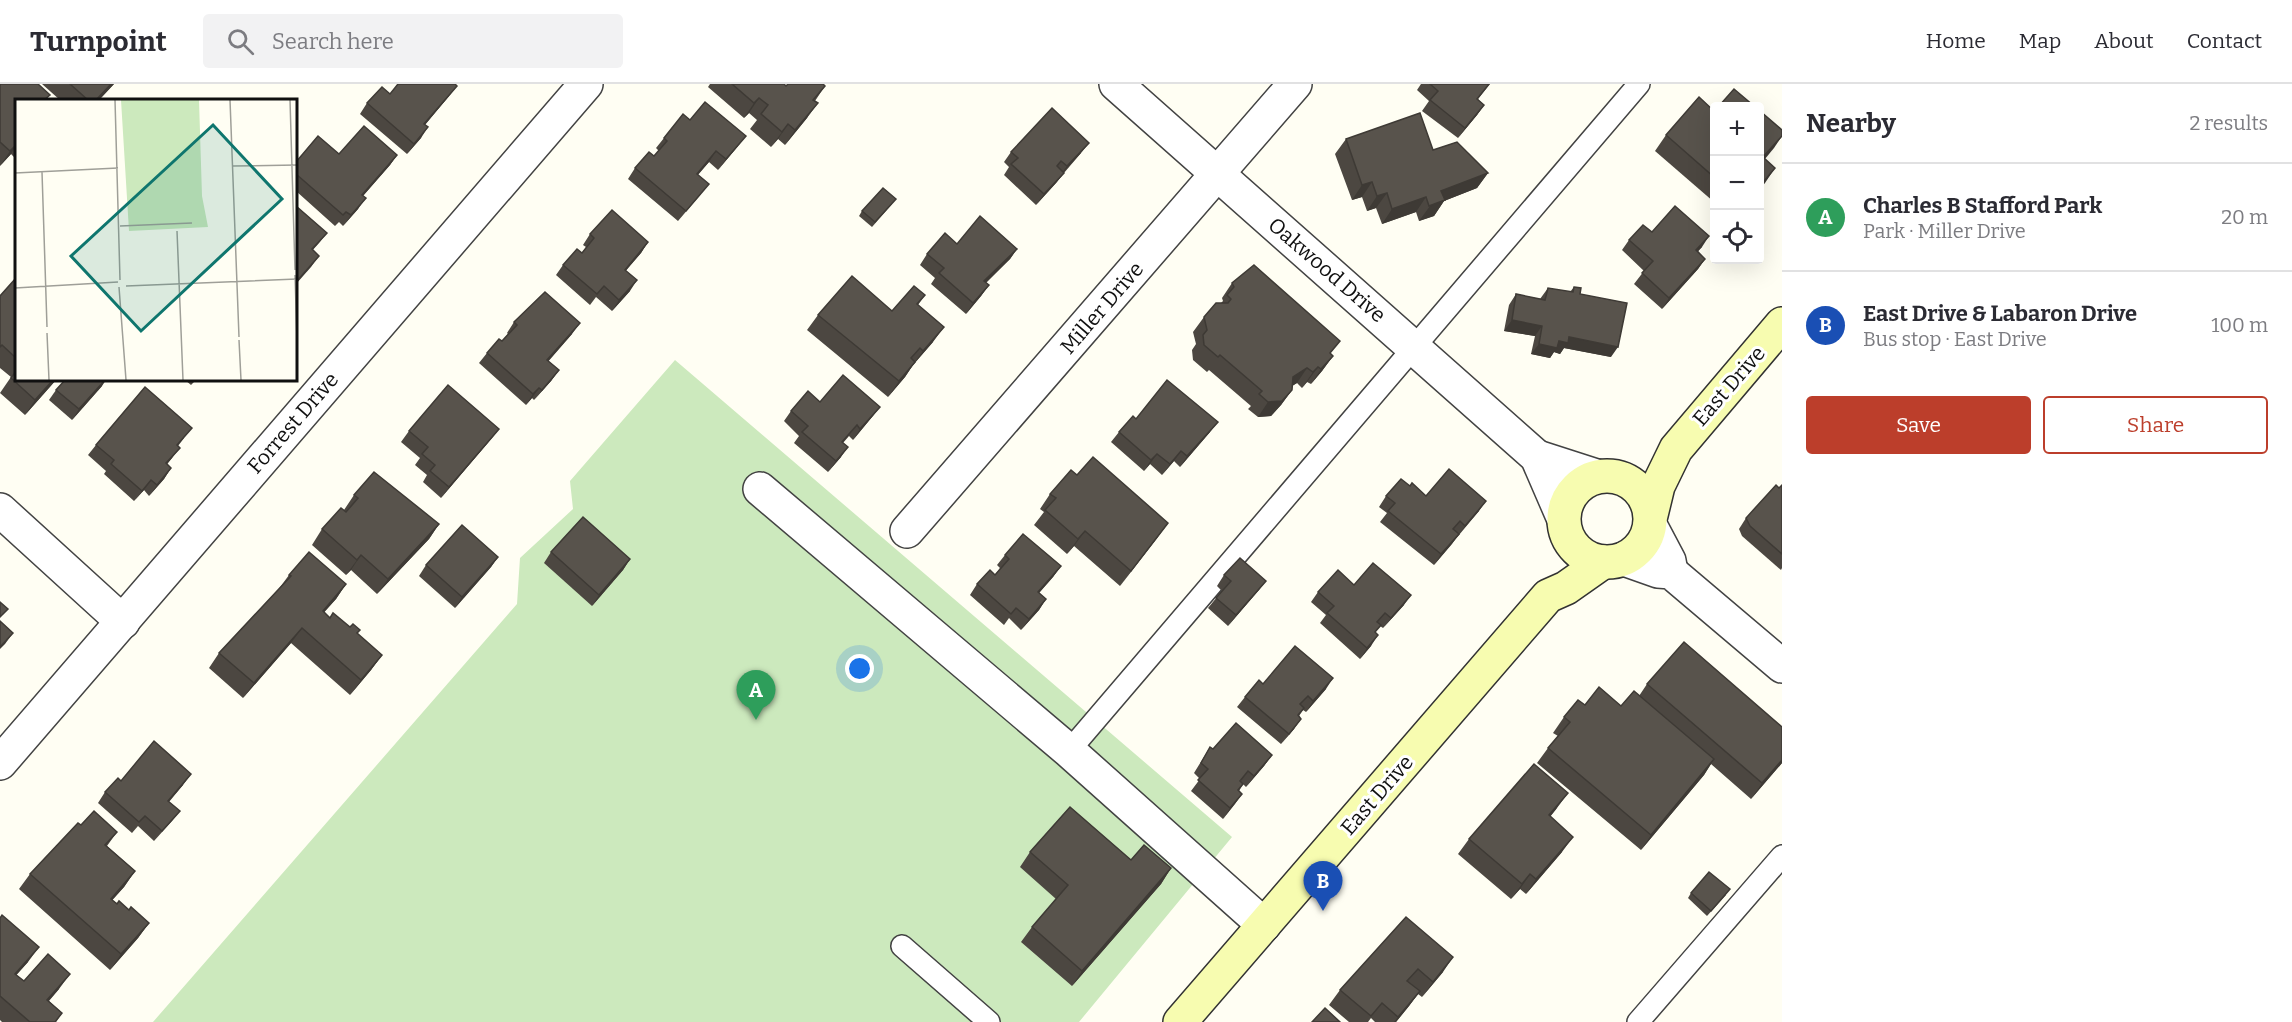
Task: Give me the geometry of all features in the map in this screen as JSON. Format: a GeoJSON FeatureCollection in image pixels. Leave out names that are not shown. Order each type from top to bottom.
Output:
{"type":"FeatureCollection","features":[{"type":"Feature","properties":{"kind":"street","name":"Forrest Drive"},"geometry":{"type":"LineString","coordinates":[[0,763],[586,84]]}},
{"type":"Feature","properties":{"kind":"street","name":"Oakwood Drive"},"geometry":{"type":"LineString","coordinates":[[1116,84],[1415,346],[1537,457],[1564,524]]}},
{"type":"Feature","properties":{"kind":"street","name":"Miller Drive"},"geometry":{"type":"LineString","coordinates":[[907,531],[1295,84]]}},
{"type":"Feature","properties":{"kind":"street","name":"East Drive"},"geometry":{"type":"LineString","coordinates":[[1651,520],[1658,486],[1676,449],[1782,324]]}},
{"type":"Feature","properties":{"kind":"street"},"geometry":{"type":"LineString","coordinates":[[1550,595],[1566,503],[1573,491],[1583,482],[1606,476],[1658,453],[1676,449]]}},
{"type":"Feature","properties":{"kind":"street","name":"Oakwood Drive"},"geometry":{"type":"LineString","coordinates":[[1537,457],[1606,476]]}},
{"type":"Feature","properties":{"kind":"street"},"geometry":{"type":"LineString","coordinates":[[1606,476],[1640,489],[1669,561],[1671,572]]}},
{"type":"Feature","properties":{"kind":"street"},"geometry":{"type":"LineString","coordinates":[[760,489],[1070,751],[1264,925]]}},
{"type":"Feature","properties":{"kind":"street"},"geometry":{"type":"LineString","coordinates":[[0,510],[123,622]]}},
{"type":"Feature","properties":{"kind":"street"},"geometry":{"type":"LineString","coordinates":[[1614,560],[1637,551],[1646,539],[1651,520]]}},
{"type":"Feature","properties":{"kind":"street"},"geometry":{"type":"LineString","coordinates":[[1564,524],[1580,552],[1658,571],[1671,572],[1782,666]]}},
{"type":"Feature","properties":{"kind":"street","name":"East Drive"},"geometry":{"type":"LineString","coordinates":[[1180,1022],[1550,595],[1614,560]]}},
{"type":"Feature","properties":{"kind":"lane"},"geometry":{"type":"LineString","coordinates":[[1070,751],[1639,84]]}},
{"type":"Feature","properties":{"kind":"lane"},"geometry":{"type":"LineString","coordinates":[[1638,1022],[1782,856]]}},
{"type":"Feature","properties":{"kind":"lane"},"geometry":{"type":"LineString","coordinates":[[902,946],[989,1022]]}},
{"type":"Feature","properties":{"kind":"green space"},"geometry":{"type":"Polygon","coordinates":[[[675,360],[1232,837],[1079,1022],[153,1022],[517,604],[520,558],[573,509],[570,481],[675,360]]]}},
{"type":"Feature","properties":{"kind":"building"},"geometry":{"type":"Polygon","coordinates":[[[0,84],[38,84],[50,95],[45,99],[15,99],[15,146],[10,151],[0,142],[0,84]]]}},
{"type":"Feature","properties":{"kind":"building"},"geometry":{"type":"Polygon","coordinates":[[[70,84],[111,84],[97,99],[87,99],[70,84]]]}},
{"type":"Feature","properties":{"kind":"building"},"geometry":{"type":"Polygon","coordinates":[[[398,84],[455,84],[457,86],[424,124],[428,127],[414,144],[367,103],[382,87],[390,94],[398,84]]]}},
{"type":"Feature","properties":{"kind":"building"},"geometry":{"type":"Polygon","coordinates":[[[732,84],[784,84],[786,86],[788,84],[823,84],[825,86],[813,100],[818,103],[795,130],[788,124],[782,132],[761,114],[768,105],[759,98],[754,103],[732,84]]]}},
{"type":"Feature","properties":{"kind":"building"},"geometry":{"type":"Polygon","coordinates":[[[1430,84],[1489,84],[1477,99],[1484,105],[1465,128],[1430,100],[1438,91],[1430,84]]]}},
{"type":"Feature","properties":{"kind":"building"},"geometry":{"type":"Polygon","coordinates":[[[1734,89],[1749,102],[1723,102],[1734,89]]]}},
{"type":"Feature","properties":{"kind":"building"},"geometry":{"type":"Polygon","coordinates":[[[1699,97],[1710,107],[1710,174],[1666,135],[1699,97]]]}},
{"type":"Feature","properties":{"kind":"building"},"geometry":{"type":"Polygon","coordinates":[[[705,102],[746,136],[726,159],[716,151],[697,174],[709,184],[686,211],[635,168],[649,152],[654,156],[667,141],[664,138],[683,114],[690,120],[705,102]]]}},
{"type":"Feature","properties":{"kind":"building"},"geometry":{"type":"Polygon","coordinates":[[[1052,108],[1089,143],[1067,166],[1061,161],[1057,166],[1064,173],[1044,194],[1011,164],[1018,158],[1011,152],[1052,108]]]}},
{"type":"Feature","properties":{"kind":"building"},"geometry":{"type":"Polygon","coordinates":[[[1420,113],[1433,150],[1457,142],[1488,173],[1441,191],[1445,200],[1429,206],[1426,197],[1392,209],[1387,193],[1377,196],[1372,182],[1362,185],[1346,139],[1420,113]]]}},
{"type":"Feature","properties":{"kind":"building"},"geometry":{"type":"Polygon","coordinates":[[[1764,114],[1782,130],[1782,136],[1764,156],[1764,114]]]}},
{"type":"Feature","properties":{"kind":"building"},"geometry":{"type":"Polygon","coordinates":[[[364,126],[397,155],[362,195],[366,198],[351,215],[346,212],[343,215],[297,175],[297,161],[318,136],[339,154],[364,126]]]}},
{"type":"Feature","properties":{"kind":"building"},"geometry":{"type":"Polygon","coordinates":[[[1764,158],[1775,168],[1764,181],[1764,158]]]}},
{"type":"Feature","properties":{"kind":"building"},"geometry":{"type":"Polygon","coordinates":[[[883,188],[896,199],[875,222],[862,211],[883,188]]]}},
{"type":"Feature","properties":{"kind":"building"},"geometry":{"type":"Polygon","coordinates":[[[1675,206],[1709,236],[1696,250],[1705,259],[1669,298],[1642,273],[1653,261],[1629,240],[1643,225],[1652,232],[1675,206]]]}},
{"type":"Feature","properties":{"kind":"building"},"geometry":{"type":"Polygon","coordinates":[[[297,207],[327,233],[312,249],[319,256],[297,281],[297,207]]]}},
{"type":"Feature","properties":{"kind":"building"},"geometry":{"type":"Polygon","coordinates":[[[612,210],[648,242],[625,270],[637,280],[619,300],[604,286],[597,294],[563,265],[577,249],[582,253],[594,238],[590,234],[612,210]]]}},
{"type":"Feature","properties":{"kind":"building"},"geometry":{"type":"Polygon","coordinates":[[[980,216],[1017,249],[984,281],[989,285],[973,303],[939,273],[944,268],[927,254],[945,233],[957,244],[980,216]]]}},
{"type":"Feature","properties":{"kind":"building"},"geometry":{"type":"Polygon","coordinates":[[[1254,265],[1340,341],[1330,353],[1333,356],[1321,369],[1318,367],[1313,372],[1307,368],[1293,377],[1292,390],[1282,401],[1268,402],[1259,394],[1262,391],[1220,355],[1218,357],[1204,345],[1203,335],[1207,330],[1204,317],[1216,303],[1228,303],[1231,299],[1227,295],[1234,287],[1232,283],[1254,265]]]}},
{"type":"Feature","properties":{"kind":"building"},"geometry":{"type":"Polygon","coordinates":[[[852,276],[892,311],[914,286],[925,295],[917,304],[944,327],[923,351],[920,348],[911,358],[915,362],[899,381],[818,315],[852,276]]]}},
{"type":"Feature","properties":{"kind":"building"},"geometry":{"type":"Polygon","coordinates":[[[15,279],[15,357],[2,345],[0,347],[0,296],[15,279]]]}},
{"type":"Feature","properties":{"kind":"building"},"geometry":{"type":"Polygon","coordinates":[[[1574,287],[1581,288],[1580,294],[1627,303],[1618,347],[1569,337],[1568,343],[1559,341],[1557,348],[1539,344],[1542,326],[1512,320],[1516,294],[1545,300],[1548,288],[1573,292],[1574,287]]]}},
{"type":"Feature","properties":{"kind":"building"},"geometry":{"type":"Polygon","coordinates":[[[545,292],[580,323],[547,360],[559,370],[542,390],[539,388],[533,394],[487,353],[499,339],[502,341],[517,325],[514,322],[545,292]]]}},
{"type":"Feature","properties":{"kind":"building"},"geometry":{"type":"Polygon","coordinates":[[[15,372],[15,381],[52,381],[35,400],[11,378],[15,372]]]}},
{"type":"Feature","properties":{"kind":"building"},"geometry":{"type":"Polygon","coordinates":[[[843,375],[880,407],[860,429],[857,425],[842,442],[848,447],[836,461],[802,432],[808,426],[791,411],[808,391],[820,402],[843,375]]]}},
{"type":"Feature","properties":{"kind":"building"},"geometry":{"type":"Polygon","coordinates":[[[1167,380],[1218,422],[1187,456],[1181,451],[1170,464],[1157,454],[1151,460],[1119,432],[1133,416],[1136,419],[1167,380]]]}},
{"type":"Feature","properties":{"kind":"building"},"geometry":{"type":"Polygon","coordinates":[[[64,381],[104,381],[79,409],[56,390],[64,381]]]}},
{"type":"Feature","properties":{"kind":"building"},"geometry":{"type":"Polygon","coordinates":[[[448,385],[499,429],[449,487],[430,471],[435,465],[422,454],[428,447],[409,431],[448,385]]]}},
{"type":"Feature","properties":{"kind":"building"},"geometry":{"type":"Polygon","coordinates":[[[145,387],[192,428],[177,445],[180,448],[166,463],[171,468],[157,485],[151,480],[142,491],[111,464],[114,460],[96,445],[145,387]]]}},
{"type":"Feature","properties":{"kind":"building"},"geometry":{"type":"Polygon","coordinates":[[[1093,457],[1168,523],[1131,571],[1085,531],[1078,539],[1045,510],[1056,498],[1050,494],[1071,470],[1077,475],[1093,457]]]}},
{"type":"Feature","properties":{"kind":"building"},"geometry":{"type":"Polygon","coordinates":[[[1449,469],[1486,501],[1465,526],[1460,521],[1453,529],[1459,534],[1441,554],[1388,511],[1395,503],[1386,496],[1401,479],[1410,486],[1412,483],[1426,496],[1449,469]]]}},
{"type":"Feature","properties":{"kind":"building"},"geometry":{"type":"Polygon","coordinates":[[[374,472],[439,524],[388,579],[361,555],[357,560],[322,529],[341,508],[346,512],[358,498],[354,495],[374,472]]]}},
{"type":"Feature","properties":{"kind":"building"},"geometry":{"type":"Polygon","coordinates":[[[1776,485],[1779,488],[1782,485],[1782,554],[1750,526],[1746,518],[1776,485]]]}},
{"type":"Feature","properties":{"kind":"building"},"geometry":{"type":"Polygon","coordinates":[[[583,517],[630,559],[599,595],[551,552],[583,517]]]}},
{"type":"Feature","properties":{"kind":"building"},"geometry":{"type":"Polygon","coordinates":[[[462,525],[498,557],[462,597],[426,565],[462,525]]]}},
{"type":"Feature","properties":{"kind":"building"},"geometry":{"type":"Polygon","coordinates":[[[1023,534],[1061,566],[1038,592],[1046,599],[1029,619],[1016,608],[1011,614],[977,584],[990,570],[995,575],[1009,559],[1005,555],[1023,534]]]}},
{"type":"Feature","properties":{"kind":"building"},"geometry":{"type":"Polygon","coordinates":[[[309,552],[346,584],[323,611],[330,618],[333,613],[350,627],[353,624],[360,630],[357,633],[382,655],[361,680],[302,628],[254,683],[219,653],[291,576],[289,575],[309,552]]]}},
{"type":"Feature","properties":{"kind":"building"},"geometry":{"type":"Polygon","coordinates":[[[1240,558],[1266,581],[1236,615],[1216,598],[1231,581],[1224,575],[1240,558]]]}},
{"type":"Feature","properties":{"kind":"building"},"geometry":{"type":"Polygon","coordinates":[[[1373,563],[1411,595],[1391,618],[1385,613],[1377,622],[1381,625],[1375,632],[1378,635],[1367,648],[1327,613],[1334,606],[1318,592],[1338,570],[1354,585],[1373,563]]]}},
{"type":"Feature","properties":{"kind":"building"},"geometry":{"type":"Polygon","coordinates":[[[0,602],[8,609],[0,617],[0,602]]]}},
{"type":"Feature","properties":{"kind":"building"},"geometry":{"type":"Polygon","coordinates":[[[0,621],[13,633],[0,647],[0,621]]]}},
{"type":"Feature","properties":{"kind":"building"},"geometry":{"type":"Polygon","coordinates":[[[1684,642],[1782,727],[1782,760],[1762,783],[1647,684],[1684,642]]]}},
{"type":"Feature","properties":{"kind":"building"},"geometry":{"type":"Polygon","coordinates":[[[1295,646],[1333,678],[1313,701],[1308,696],[1300,704],[1304,708],[1298,715],[1301,719],[1289,734],[1245,697],[1259,680],[1263,684],[1295,646]]]}},
{"type":"Feature","properties":{"kind":"building"},"geometry":{"type":"Polygon","coordinates":[[[1599,687],[1621,706],[1634,691],[1714,759],[1651,835],[1548,748],[1570,722],[1564,717],[1578,700],[1585,705],[1599,687]]]}},
{"type":"Feature","properties":{"kind":"building"},"geometry":{"type":"Polygon","coordinates":[[[1236,723],[1272,755],[1254,776],[1248,771],[1240,781],[1243,784],[1238,790],[1242,794],[1230,808],[1198,780],[1208,769],[1201,763],[1210,747],[1213,749],[1236,723]]]}},
{"type":"Feature","properties":{"kind":"building"},"geometry":{"type":"Polygon","coordinates":[[[154,741],[191,774],[168,801],[180,811],[162,831],[145,816],[139,822],[105,792],[118,778],[121,781],[154,741]]]}},
{"type":"Feature","properties":{"kind":"building"},"geometry":{"type":"Polygon","coordinates":[[[1534,764],[1568,793],[1549,815],[1573,837],[1536,879],[1530,874],[1522,884],[1469,839],[1534,764]]]}},
{"type":"Feature","properties":{"kind":"building"},"geometry":{"type":"Polygon","coordinates":[[[1070,807],[1131,860],[1144,845],[1171,868],[1082,971],[1032,927],[1068,885],[1030,852],[1070,807]]]}},
{"type":"Feature","properties":{"kind":"building"},"geometry":{"type":"Polygon","coordinates":[[[94,811],[117,832],[105,845],[135,871],[111,899],[117,904],[119,901],[129,910],[131,907],[149,923],[121,954],[30,874],[78,823],[81,825],[94,811]]]}},
{"type":"Feature","properties":{"kind":"building"},"geometry":{"type":"Polygon","coordinates":[[[1709,872],[1730,889],[1711,911],[1691,893],[1709,872]]]}},
{"type":"Feature","properties":{"kind":"building"},"geometry":{"type":"Polygon","coordinates":[[[2,915],[39,947],[15,974],[24,981],[48,954],[70,974],[47,1000],[62,1013],[55,1022],[30,1022],[0,996],[0,918],[2,915]]]}},
{"type":"Feature","properties":{"kind":"building"},"geometry":{"type":"Polygon","coordinates":[[[1406,917],[1453,957],[1433,982],[1418,969],[1407,981],[1420,991],[1398,1017],[1382,1003],[1371,1016],[1340,990],[1406,917]]]}},
{"type":"Feature","properties":{"kind":"building"},"geometry":{"type":"Polygon","coordinates":[[[1325,1008],[1340,1022],[1312,1022],[1325,1008]]]}},
{"type":"Feature","properties":{"kind":"place","name":"Charles B Stafford Park"},"geometry":{"type":"Point","coordinates":[756,720]}},
{"type":"Feature","properties":{"kind":"place","name":"East Drive & Labaron Drive"},"geometry":{"type":"Point","coordinates":[1323,911]}}]}
